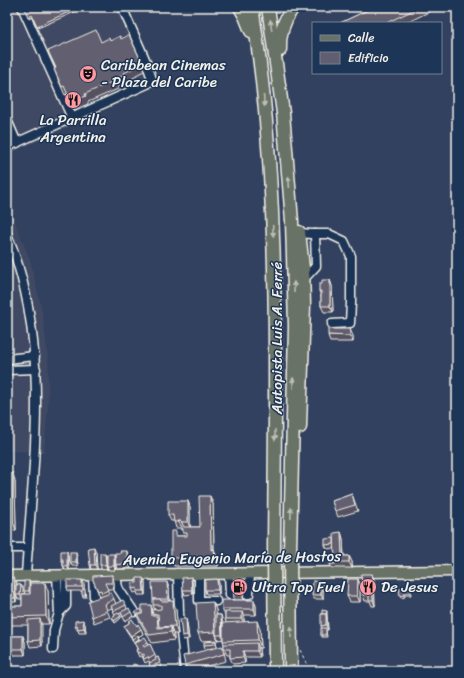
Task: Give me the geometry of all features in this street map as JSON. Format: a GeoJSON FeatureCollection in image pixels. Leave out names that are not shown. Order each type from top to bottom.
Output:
{"type":"FeatureCollection","features":[{"type":"Feature","properties":{"kind":"highway"},"geometry":{"type":"LineString","coordinates":[[240,7],[251,31],[256,63],[262,80]]}},
{"type":"Feature","properties":{"kind":"highway","name":"Autopista Luis A. Ferré"},"geometry":{"type":"LineString","coordinates":[[252,7],[262,80],[273,237],[275,326],[275,671]]}},
{"type":"Feature","properties":{"kind":"highway","name":"Autopista Luis A. Ferré"},"geometry":{"type":"LineString","coordinates":[[268,7],[283,113],[292,221],[294,326],[290,552],[291,671]]}},
{"type":"Feature","properties":{"kind":"highway"},"geometry":{"type":"LineString","coordinates":[[283,113],[284,90],[280,49],[281,36],[286,19],[293,7]]}},
{"type":"Feature","properties":{"kind":"highway"},"geometry":{"type":"LineString","coordinates":[[292,221],[300,233],[303,280],[304,347],[298,462],[292,476]]}},
{"type":"Feature","properties":{"kind":"main road","name":"Avenida Eugenio María de Hostos"},"geometry":{"type":"LineString","coordinates":[[7,576],[61,574],[457,571]]}},
{"type":"Feature","properties":{"kind":"street"},"geometry":{"type":"LineString","coordinates":[[22,7],[72,118]]}},
{"type":"Feature","properties":{"kind":"street"},"geometry":{"type":"LineString","coordinates":[[7,147],[147,84],[152,79],[145,59],[122,7]]}},
{"type":"Feature","properties":{"kind":"street"},"geometry":{"type":"LineString","coordinates":[[7,120],[17,142]]}},
{"type":"Feature","properties":{"kind":"street"},"geometry":{"type":"LineString","coordinates":[[300,233],[328,234],[344,241],[351,256],[352,303],[350,323],[332,324]]}},
{"type":"Feature","properties":{"kind":"street"},"geometry":{"type":"LineString","coordinates":[[7,234],[23,281],[31,320],[36,369],[37,407],[26,575]]}},
{"type":"Feature","properties":{"kind":"street"},"geometry":{"type":"LineString","coordinates":[[303,280],[316,266],[315,234]]}},
{"type":"Feature","properties":{"kind":"street"},"geometry":{"type":"LineString","coordinates":[[7,359],[35,356]]}},
{"type":"Feature","properties":{"kind":"street"},"geometry":{"type":"LineString","coordinates":[[7,370],[36,369]]}},
{"type":"Feature","properties":{"kind":"street"},"geometry":{"type":"LineString","coordinates":[[7,548],[28,548]]}},
{"type":"Feature","properties":{"kind":"street"},"geometry":{"type":"LineString","coordinates":[[178,573],[179,613],[185,671]]}},
{"type":"Feature","properties":{"kind":"street"},"geometry":{"type":"LineString","coordinates":[[199,573],[200,601],[216,601]]}},
{"type":"Feature","properties":{"kind":"street"},"geometry":{"type":"LineString","coordinates":[[229,573],[230,595],[249,594],[250,573]]}},
{"type":"Feature","properties":{"kind":"street"},"geometry":{"type":"LineString","coordinates":[[53,649],[54,630],[59,613],[57,604],[61,574]]}},
{"type":"Feature","properties":{"kind":"street"},"geometry":{"type":"LineString","coordinates":[[93,574],[94,597]]}},
{"type":"Feature","properties":{"kind":"street"},"geometry":{"type":"LineString","coordinates":[[116,574],[118,588],[134,612]]}},
{"type":"Feature","properties":{"kind":"path"},"geometry":{"type":"LineString","coordinates":[[298,646],[310,671]]}},
{"type":"Feature","properties":{"kind":"shaded area"},"geometry":{"type":"Polygon","coordinates":[[[7,7],[128,7],[160,84],[7,155],[7,7]]]}},
{"type":"Feature","properties":{"kind":"shaded area"},"geometry":{"type":"Polygon","coordinates":[[[7,201],[31,263],[43,316],[48,358],[48,406],[44,452],[7,451],[7,201]]]}},
{"type":"Feature","properties":{"kind":"building"},"geometry":{"type":"Polygon","coordinates":[[[24,7],[80,7],[37,26],[32,15],[28,17],[24,7]]]}},
{"type":"Feature","properties":{"kind":"building"},"geometry":{"type":"Polygon","coordinates":[[[374,7],[420,7],[388,22],[342,22],[374,7]]]}},
{"type":"Feature","properties":{"kind":"building"},"geometry":{"type":"Polygon","coordinates":[[[96,30],[101,42],[109,38],[110,41],[120,36],[121,39],[129,35],[142,63],[133,67],[134,68],[115,79],[116,80],[71,102],[64,86],[62,87],[54,69],[56,68],[48,51],[96,30]]]}},
{"type":"Feature","properties":{"kind":"building"},"geometry":{"type":"Polygon","coordinates":[[[322,280],[330,280],[330,306],[321,306],[321,291],[319,291],[319,284],[322,284],[322,280]]]}},
{"type":"Feature","properties":{"kind":"building"},"geometry":{"type":"Polygon","coordinates":[[[328,329],[350,329],[350,336],[328,335],[328,329]]]}},
{"type":"Feature","properties":{"kind":"building"},"geometry":{"type":"Polygon","coordinates":[[[7,473],[13,473],[13,522],[7,522],[7,473]]]}},
{"type":"Feature","properties":{"kind":"building"},"geometry":{"type":"Polygon","coordinates":[[[352,494],[355,505],[335,511],[332,501],[352,494]]]}},
{"type":"Feature","properties":{"kind":"building"},"geometry":{"type":"Polygon","coordinates":[[[199,496],[210,496],[211,550],[214,549],[215,558],[171,558],[171,531],[176,531],[176,536],[187,536],[187,533],[183,533],[183,529],[178,521],[181,521],[184,527],[200,527],[199,496]]]}},
{"type":"Feature","properties":{"kind":"building"},"geometry":{"type":"Polygon","coordinates":[[[168,501],[188,501],[188,522],[174,522],[173,515],[168,515],[168,501]]]}},
{"type":"Feature","properties":{"kind":"building"},"geometry":{"type":"Polygon","coordinates":[[[341,532],[342,556],[349,556],[349,562],[335,562],[334,533],[341,532]]]}},
{"type":"Feature","properties":{"kind":"building"},"geometry":{"type":"Polygon","coordinates":[[[334,538],[334,544],[325,545],[325,539],[334,538]]]}},
{"type":"Feature","properties":{"kind":"building"},"geometry":{"type":"Polygon","coordinates":[[[94,547],[95,565],[90,565],[88,548],[94,547]]]}},
{"type":"Feature","properties":{"kind":"building"},"geometry":{"type":"Polygon","coordinates":[[[61,551],[67,551],[67,566],[63,566],[61,551]]]}},
{"type":"Feature","properties":{"kind":"building"},"geometry":{"type":"Polygon","coordinates":[[[120,551],[127,551],[129,563],[116,565],[115,553],[121,553],[120,551]]]}},
{"type":"Feature","properties":{"kind":"building"},"geometry":{"type":"Polygon","coordinates":[[[70,552],[76,552],[76,562],[70,562],[70,552]]]}},
{"type":"Feature","properties":{"kind":"building"},"geometry":{"type":"Polygon","coordinates":[[[100,553],[105,553],[106,565],[100,565],[100,553]]]}},
{"type":"Feature","properties":{"kind":"building"},"geometry":{"type":"Polygon","coordinates":[[[107,554],[114,554],[114,566],[107,566],[107,554]]]}},
{"type":"Feature","properties":{"kind":"building"},"geometry":{"type":"Polygon","coordinates":[[[330,556],[335,556],[335,564],[330,564],[330,556]]]}},
{"type":"Feature","properties":{"kind":"building"},"geometry":{"type":"Polygon","coordinates":[[[361,574],[372,574],[373,600],[369,600],[369,595],[363,595],[361,574]]]}},
{"type":"Feature","properties":{"kind":"building"},"geometry":{"type":"Polygon","coordinates":[[[112,575],[112,583],[105,583],[108,590],[102,593],[101,590],[98,591],[93,580],[93,576],[112,575]]]}},
{"type":"Feature","properties":{"kind":"building"},"geometry":{"type":"Polygon","coordinates":[[[191,577],[192,590],[183,590],[182,578],[191,577]]]}},
{"type":"Feature","properties":{"kind":"building"},"geometry":{"type":"Polygon","coordinates":[[[7,578],[14,578],[15,598],[9,598],[7,578]]]}},
{"type":"Feature","properties":{"kind":"building"},"geometry":{"type":"Polygon","coordinates":[[[137,578],[143,578],[144,591],[137,591],[137,588],[132,589],[132,583],[137,583],[137,578]]]}},
{"type":"Feature","properties":{"kind":"building"},"geometry":{"type":"Polygon","coordinates":[[[217,579],[218,590],[205,590],[205,580],[217,579]]]}},
{"type":"Feature","properties":{"kind":"building"},"geometry":{"type":"Polygon","coordinates":[[[348,579],[358,579],[357,596],[347,596],[348,579]]]}},
{"type":"Feature","properties":{"kind":"building"},"geometry":{"type":"Polygon","coordinates":[[[67,580],[82,580],[82,587],[67,587],[67,580]]]}},
{"type":"Feature","properties":{"kind":"building"},"geometry":{"type":"Polygon","coordinates":[[[24,581],[29,581],[29,591],[24,591],[24,581]]]}},
{"type":"Feature","properties":{"kind":"building"},"geometry":{"type":"Polygon","coordinates":[[[313,581],[321,582],[321,595],[312,595],[313,581]]]}},
{"type":"Feature","properties":{"kind":"building"},"geometry":{"type":"Polygon","coordinates":[[[152,582],[167,582],[168,599],[153,599],[152,582]]]}},
{"type":"Feature","properties":{"kind":"building"},"geometry":{"type":"Polygon","coordinates":[[[233,582],[243,582],[243,600],[234,600],[233,582]]]}},
{"type":"Feature","properties":{"kind":"building"},"geometry":{"type":"Polygon","coordinates":[[[30,583],[45,583],[46,616],[7,617],[7,606],[22,606],[22,594],[30,594],[30,583]]]}},
{"type":"Feature","properties":{"kind":"building"},"geometry":{"type":"Polygon","coordinates":[[[16,585],[21,585],[20,595],[16,595],[16,585]]]}},
{"type":"Feature","properties":{"kind":"building"},"geometry":{"type":"Polygon","coordinates":[[[410,588],[411,593],[404,593],[404,595],[400,596],[399,589],[410,588]]]}},
{"type":"Feature","properties":{"kind":"building"},"geometry":{"type":"Polygon","coordinates":[[[85,589],[85,595],[82,595],[82,590],[85,589]]]}},
{"type":"Feature","properties":{"kind":"building"},"geometry":{"type":"Polygon","coordinates":[[[111,593],[114,599],[105,604],[107,611],[92,617],[88,601],[111,593]]]}},
{"type":"Feature","properties":{"kind":"building"},"geometry":{"type":"Polygon","coordinates":[[[153,599],[173,601],[175,626],[159,627],[158,614],[153,615],[152,610],[161,609],[161,605],[153,605],[153,599]]]}},
{"type":"Feature","properties":{"kind":"building"},"geometry":{"type":"Polygon","coordinates":[[[123,600],[126,605],[114,611],[111,606],[123,600]]]}},
{"type":"Feature","properties":{"kind":"building"},"geometry":{"type":"Polygon","coordinates":[[[222,600],[254,600],[254,609],[222,609],[222,600]]]}},
{"type":"Feature","properties":{"kind":"building"},"geometry":{"type":"Polygon","coordinates":[[[213,602],[215,632],[198,633],[196,603],[213,602]]]}},
{"type":"Feature","properties":{"kind":"building"},"geometry":{"type":"Polygon","coordinates":[[[142,605],[151,605],[152,616],[157,616],[158,628],[171,627],[171,632],[149,635],[137,614],[142,614],[142,605]]]}},
{"type":"Feature","properties":{"kind":"building"},"geometry":{"type":"Polygon","coordinates":[[[129,608],[131,612],[123,617],[121,612],[129,608]]]}},
{"type":"Feature","properties":{"kind":"building"},"geometry":{"type":"Polygon","coordinates":[[[141,609],[142,614],[137,614],[138,616],[135,612],[141,609]]]}},
{"type":"Feature","properties":{"kind":"building"},"geometry":{"type":"Polygon","coordinates":[[[322,610],[327,611],[326,615],[322,614],[322,610]]]}},
{"type":"Feature","properties":{"kind":"building"},"geometry":{"type":"Polygon","coordinates":[[[225,612],[242,612],[242,619],[225,619],[225,612]]]}},
{"type":"Feature","properties":{"kind":"building"},"geometry":{"type":"Polygon","coordinates":[[[118,613],[121,616],[114,621],[112,617],[118,613]]]}},
{"type":"Feature","properties":{"kind":"building"},"geometry":{"type":"Polygon","coordinates":[[[321,614],[326,614],[326,625],[321,626],[321,614]]]}},
{"type":"Feature","properties":{"kind":"building"},"geometry":{"type":"Polygon","coordinates":[[[216,615],[221,615],[222,635],[216,635],[216,615]]]}},
{"type":"Feature","properties":{"kind":"building"},"geometry":{"type":"Polygon","coordinates":[[[40,619],[40,640],[28,641],[28,620],[40,619]]]}},
{"type":"Feature","properties":{"kind":"building"},"geometry":{"type":"Polygon","coordinates":[[[132,619],[141,629],[131,636],[124,626],[132,619]]]}},
{"type":"Feature","properties":{"kind":"building"},"geometry":{"type":"Polygon","coordinates":[[[180,619],[186,619],[187,635],[182,636],[180,619]]]}},
{"type":"Feature","properties":{"kind":"building"},"geometry":{"type":"Polygon","coordinates":[[[83,620],[84,628],[78,629],[77,625],[75,626],[75,621],[83,620]]]}},
{"type":"Feature","properties":{"kind":"building"},"geometry":{"type":"Polygon","coordinates":[[[257,621],[258,640],[223,641],[223,623],[257,621]]]}},
{"type":"Feature","properties":{"kind":"building"},"geometry":{"type":"Polygon","coordinates":[[[321,628],[326,628],[326,635],[321,635],[321,628]]]}},
{"type":"Feature","properties":{"kind":"building"},"geometry":{"type":"Polygon","coordinates":[[[7,636],[23,636],[23,649],[7,649],[7,636]]]}},
{"type":"Feature","properties":{"kind":"building"},"geometry":{"type":"Polygon","coordinates":[[[137,636],[139,639],[134,642],[132,639],[137,636]]]}},
{"type":"Feature","properties":{"kind":"building"},"geometry":{"type":"Polygon","coordinates":[[[145,637],[148,642],[143,645],[144,647],[150,644],[155,655],[149,659],[148,657],[144,659],[144,654],[142,655],[140,652],[138,653],[136,650],[138,649],[134,643],[145,637]]]}},
{"type":"Feature","properties":{"kind":"building"},"geometry":{"type":"Polygon","coordinates":[[[216,641],[216,644],[204,645],[204,642],[216,641]]]}},
{"type":"Feature","properties":{"kind":"building"},"geometry":{"type":"Polygon","coordinates":[[[257,643],[257,651],[243,651],[243,657],[230,658],[230,649],[224,649],[224,644],[257,643]]]}},
{"type":"Feature","properties":{"kind":"building"},"geometry":{"type":"Polygon","coordinates":[[[222,646],[224,654],[185,665],[183,656],[222,646]]]}},
{"type":"Feature","properties":{"kind":"building"},"geometry":{"type":"Polygon","coordinates":[[[158,657],[160,663],[150,667],[149,663],[156,660],[155,658],[158,657]]]}},
{"type":"Feature","properties":{"kind":"building"},"geometry":{"type":"Polygon","coordinates":[[[133,664],[137,665],[137,668],[141,669],[141,671],[133,671],[133,664]]]}},
{"type":"Feature","properties":{"kind":"place","name":"Caribbean Cinemas - Plaza del Caribe"},"geometry":{"type":"Point","coordinates":[88,74]}},
{"type":"Feature","properties":{"kind":"place","name":"La Parrilla Argentina"},"geometry":{"type":"Point","coordinates":[73,100]}},
{"type":"Feature","properties":{"kind":"place","name":"Ultra Top Fuel"},"geometry":{"type":"Point","coordinates":[239,587]}},
{"type":"Feature","properties":{"kind":"place","name":"De Jesus"},"geometry":{"type":"Point","coordinates":[368,587]}}]}
